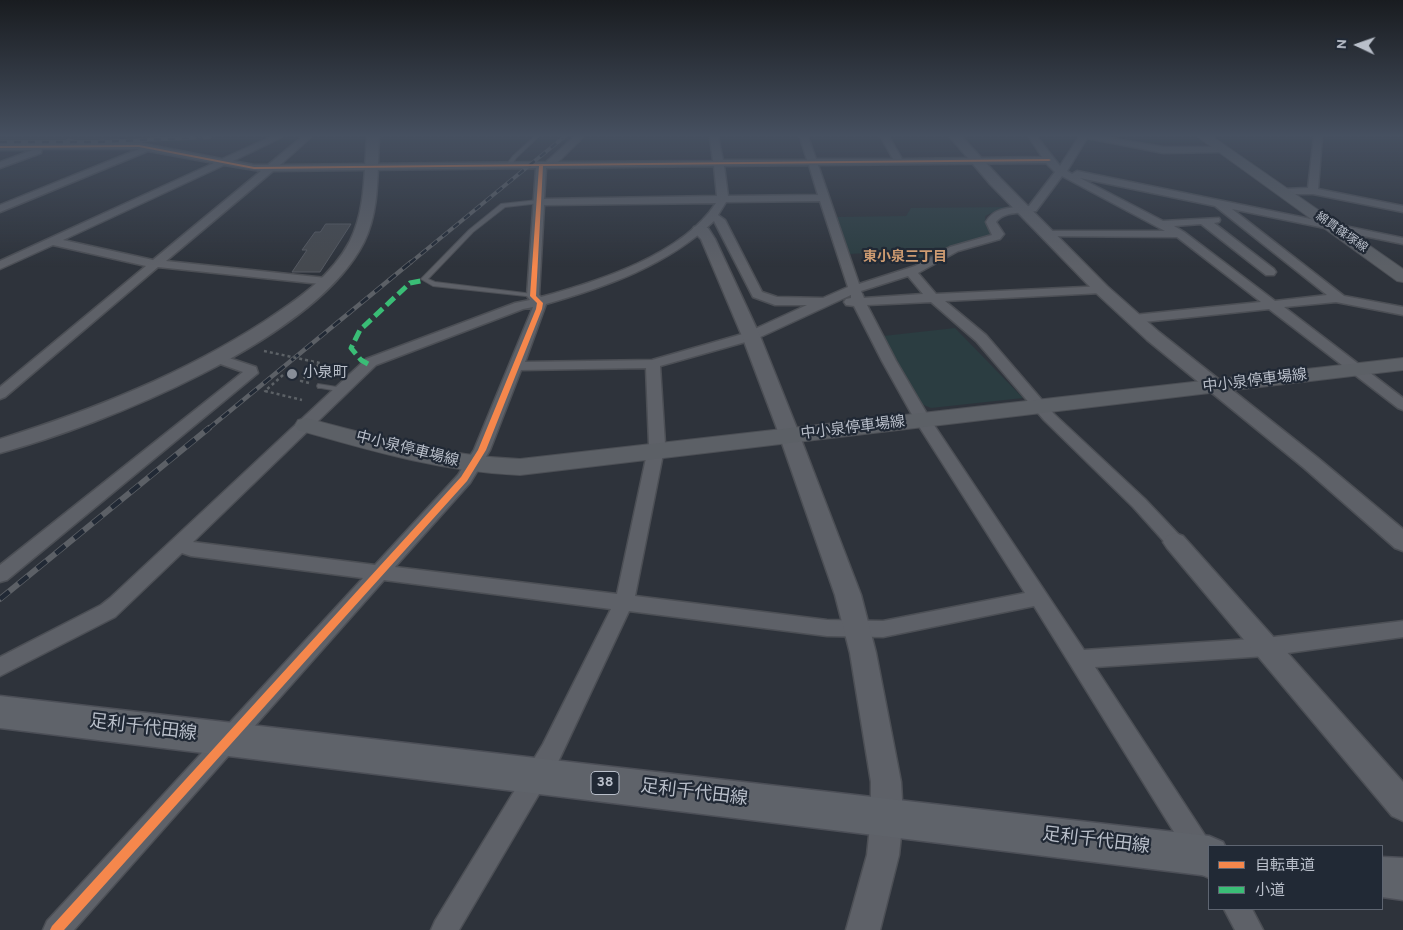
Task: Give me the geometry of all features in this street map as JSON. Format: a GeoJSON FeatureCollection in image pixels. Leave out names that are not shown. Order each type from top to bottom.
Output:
{"type":"FeatureCollection","features":[{"type":"Feature","properties":{"kind":"main road","name":"綿貫篠塚線"},"geometry":{"type":"LineString","coordinates":[[1267,180],[1403,277]]}},
{"type":"Feature","properties":{"kind":"main road","name":"中小泉停車場線"},"geometry":{"type":"LineString","coordinates":[[306,424],[424,456],[473,465],[520,467],[1403,364]]}},
{"type":"Feature","properties":{"kind":"main road","name":"足利千代田線"},"geometry":{"type":"LineString","coordinates":[[0,712],[886,817],[1207,859]]}},
{"type":"Feature","properties":{"kind":"main road"},"geometry":{"type":"LineString","coordinates":[[1383,876],[1403,879]]}},
{"type":"Feature","properties":{"kind":"street"},"geometry":{"type":"LineString","coordinates":[[0,209],[69,180]]}},
{"type":"Feature","properties":{"kind":"street"},"geometry":{"type":"LineString","coordinates":[[0,265],[183,180]]}},
{"type":"Feature","properties":{"kind":"street"},"geometry":{"type":"LineString","coordinates":[[0,394],[253,180]]}},
{"type":"Feature","properties":{"kind":"street"},"geometry":{"type":"LineString","coordinates":[[0,446],[121,404],[186,375],[274,323],[326,282],[347,257],[361,233],[366,212],[369,180]]}},
{"type":"Feature","properties":{"kind":"street"},"geometry":{"type":"LineString","coordinates":[[56,930],[464,479],[473,465],[539,308],[536,299],[538,202],[542,180]]}},
{"type":"Feature","properties":{"kind":"street"},"geometry":{"type":"LineString","coordinates":[[0,667],[108,611],[180,546],[375,360],[536,299],[620,276],[665,253],[699,230],[713,217],[723,199],[720,180]]}},
{"type":"Feature","properties":{"kind":"street"},"geometry":{"type":"LineString","coordinates":[[818,180],[859,302],[890,362],[924,420],[1207,859]]}},
{"type":"Feature","properties":{"kind":"street"},"geometry":{"type":"LineString","coordinates":[[995,180],[1100,289],[1134,319],[1311,463],[1403,542]]}},
{"type":"Feature","properties":{"kind":"street"},"geometry":{"type":"LineString","coordinates":[[516,366],[653,364],[751,336],[854,289],[911,272],[954,249],[996,237],[998,234],[991,222],[994,216],[1032,209],[1053,180]]}},
{"type":"Feature","properties":{"kind":"street"},"geometry":{"type":"LineString","coordinates":[[1078,180],[1180,234],[1403,404]]}},
{"type":"Feature","properties":{"kind":"street"},"geometry":{"type":"LineString","coordinates":[[1107,180],[1403,241]]}},
{"type":"Feature","properties":{"kind":"street"},"geometry":{"type":"LineString","coordinates":[[1314,191],[1315,180]]}},
{"type":"Feature","properties":{"kind":"street"},"geometry":{"type":"LineString","coordinates":[[1283,192],[1314,191],[1403,209]]}},
{"type":"Feature","properties":{"kind":"street"},"geometry":{"type":"LineString","coordinates":[[538,202],[824,198]]}},
{"type":"Feature","properties":{"kind":"street"},"geometry":{"type":"LineString","coordinates":[[1216,202],[1340,299]]}},
{"type":"Feature","properties":{"kind":"street"},"geometry":{"type":"LineString","coordinates":[[713,217],[720,220],[757,294],[763,298],[781,302],[859,302],[1100,289]]}},
{"type":"Feature","properties":{"kind":"street"},"geometry":{"type":"LineString","coordinates":[[1160,224],[1238,219]]}},
{"type":"Feature","properties":{"kind":"street"},"geometry":{"type":"LineString","coordinates":[[1204,221],[1270,272]]}},
{"type":"Feature","properties":{"kind":"street"},"geometry":{"type":"LineString","coordinates":[[699,230],[703,231],[708,239],[751,336],[848,595],[869,679],[886,782],[886,817],[883,855],[864,930]]}},
{"type":"Feature","properties":{"kind":"street"},"geometry":{"type":"LineString","coordinates":[[1046,234],[1180,234]]}},
{"type":"Feature","properties":{"kind":"street"},"geometry":{"type":"LineString","coordinates":[[52,241],[141,262],[326,282]]}},
{"type":"Feature","properties":{"kind":"street"},"geometry":{"type":"LineString","coordinates":[[0,251],[19,256]]}},
{"type":"Feature","properties":{"kind":"street"},"geometry":{"type":"LineString","coordinates":[[717,258],[737,255]]}},
{"type":"Feature","properties":{"kind":"street"},"geometry":{"type":"LineString","coordinates":[[911,272],[933,298],[981,338],[1039,407],[1139,503],[1403,805]]}},
{"type":"Feature","properties":{"kind":"street"},"geometry":{"type":"LineString","coordinates":[[1134,319],[1317,299],[1340,299],[1403,311]]}},
{"type":"Feature","properties":{"kind":"street"},"geometry":{"type":"LineString","coordinates":[[0,574],[250,373],[251,370],[246,367],[217,358]]}},
{"type":"Feature","properties":{"kind":"street"},"geometry":{"type":"LineString","coordinates":[[444,930],[551,752],[623,604],[657,444],[653,364]]}},
{"type":"Feature","properties":{"kind":"street"},"geometry":{"type":"LineString","coordinates":[[180,546],[191,549],[623,604],[857,630],[883,629],[1038,598]]}},
{"type":"Feature","properties":{"kind":"street"},"geometry":{"type":"LineString","coordinates":[[1079,659],[1266,647],[1403,629]]}},
{"type":"Feature","properties":{"kind":"street"},"geometry":{"type":"LineString","coordinates":[[1238,910],[1250,930]]}},
{"type":"Feature","properties":{"kind":"lane"},"geometry":{"type":"LineString","coordinates":[[536,299],[434,284],[424,278],[471,231],[503,205],[538,202]]}},
{"type":"Feature","properties":{"kind":"lane"},"geometry":{"type":"LineString","coordinates":[[321,386],[342,390]]}},
{"type":"Feature","properties":{"kind":"path"},"geometry":{"type":"LineString","coordinates":[[264,351],[320,363],[305,377]]}},
{"type":"Feature","properties":{"kind":"path"},"geometry":{"type":"LineString","coordinates":[[283,375],[265,391],[302,400]]}},
{"type":"Feature","properties":{"kind":"shaded area"},"geometry":{"type":"Polygon","coordinates":[[[911,208],[1011,208],[998,210],[985,216],[986,224],[993,234],[947,247],[915,264],[904,251],[849,254],[837,217],[906,216],[911,208]]]}},
{"type":"Feature","properties":{"kind":"shaded area"},"geometry":{"type":"Polygon","coordinates":[[[955,328],[1023,398],[931,408],[921,404],[883,336],[955,328]]]}},
{"type":"Feature","properties":{"kind":"building"},"geometry":{"type":"Polygon","coordinates":[[[326,224],[351,224],[320,272],[292,272],[307,250],[302,250],[315,232],[320,232],[326,224]]]}},
{"type":"Feature","properties":{"kind":"railway"},"geometry":{"type":"LineString","coordinates":[[410,263],[511,180]]}},
{"type":"Feature","properties":{"kind":"railway"},"geometry":{"type":"LineString","coordinates":[[208,429],[411,262]]}},
{"type":"Feature","properties":{"kind":"railway"},"geometry":{"type":"LineString","coordinates":[[0,599],[209,428]]}},
{"type":"Feature","properties":{"kind":"marked path"},"geometry":{"type":"LineString","coordinates":[[368,364],[361,360],[351,348],[360,330],[410,283],[425,280]]}},
{"type":"Feature","properties":{"kind":"cycle path"},"geometry":{"type":"LineString","coordinates":[[56,930],[464,479],[482,450],[539,309],[540,303],[533,296],[540,180]]}},
{"type":"Feature","properties":{"kind":"place","name":"小泉町"},"geometry":{"type":"Point","coordinates":[292,374]}},
{"type":"Feature","properties":{"kind":"district","name":"東小泉三丁目"},"geometry":{"type":"Point","coordinates":[905,258]}}]}
